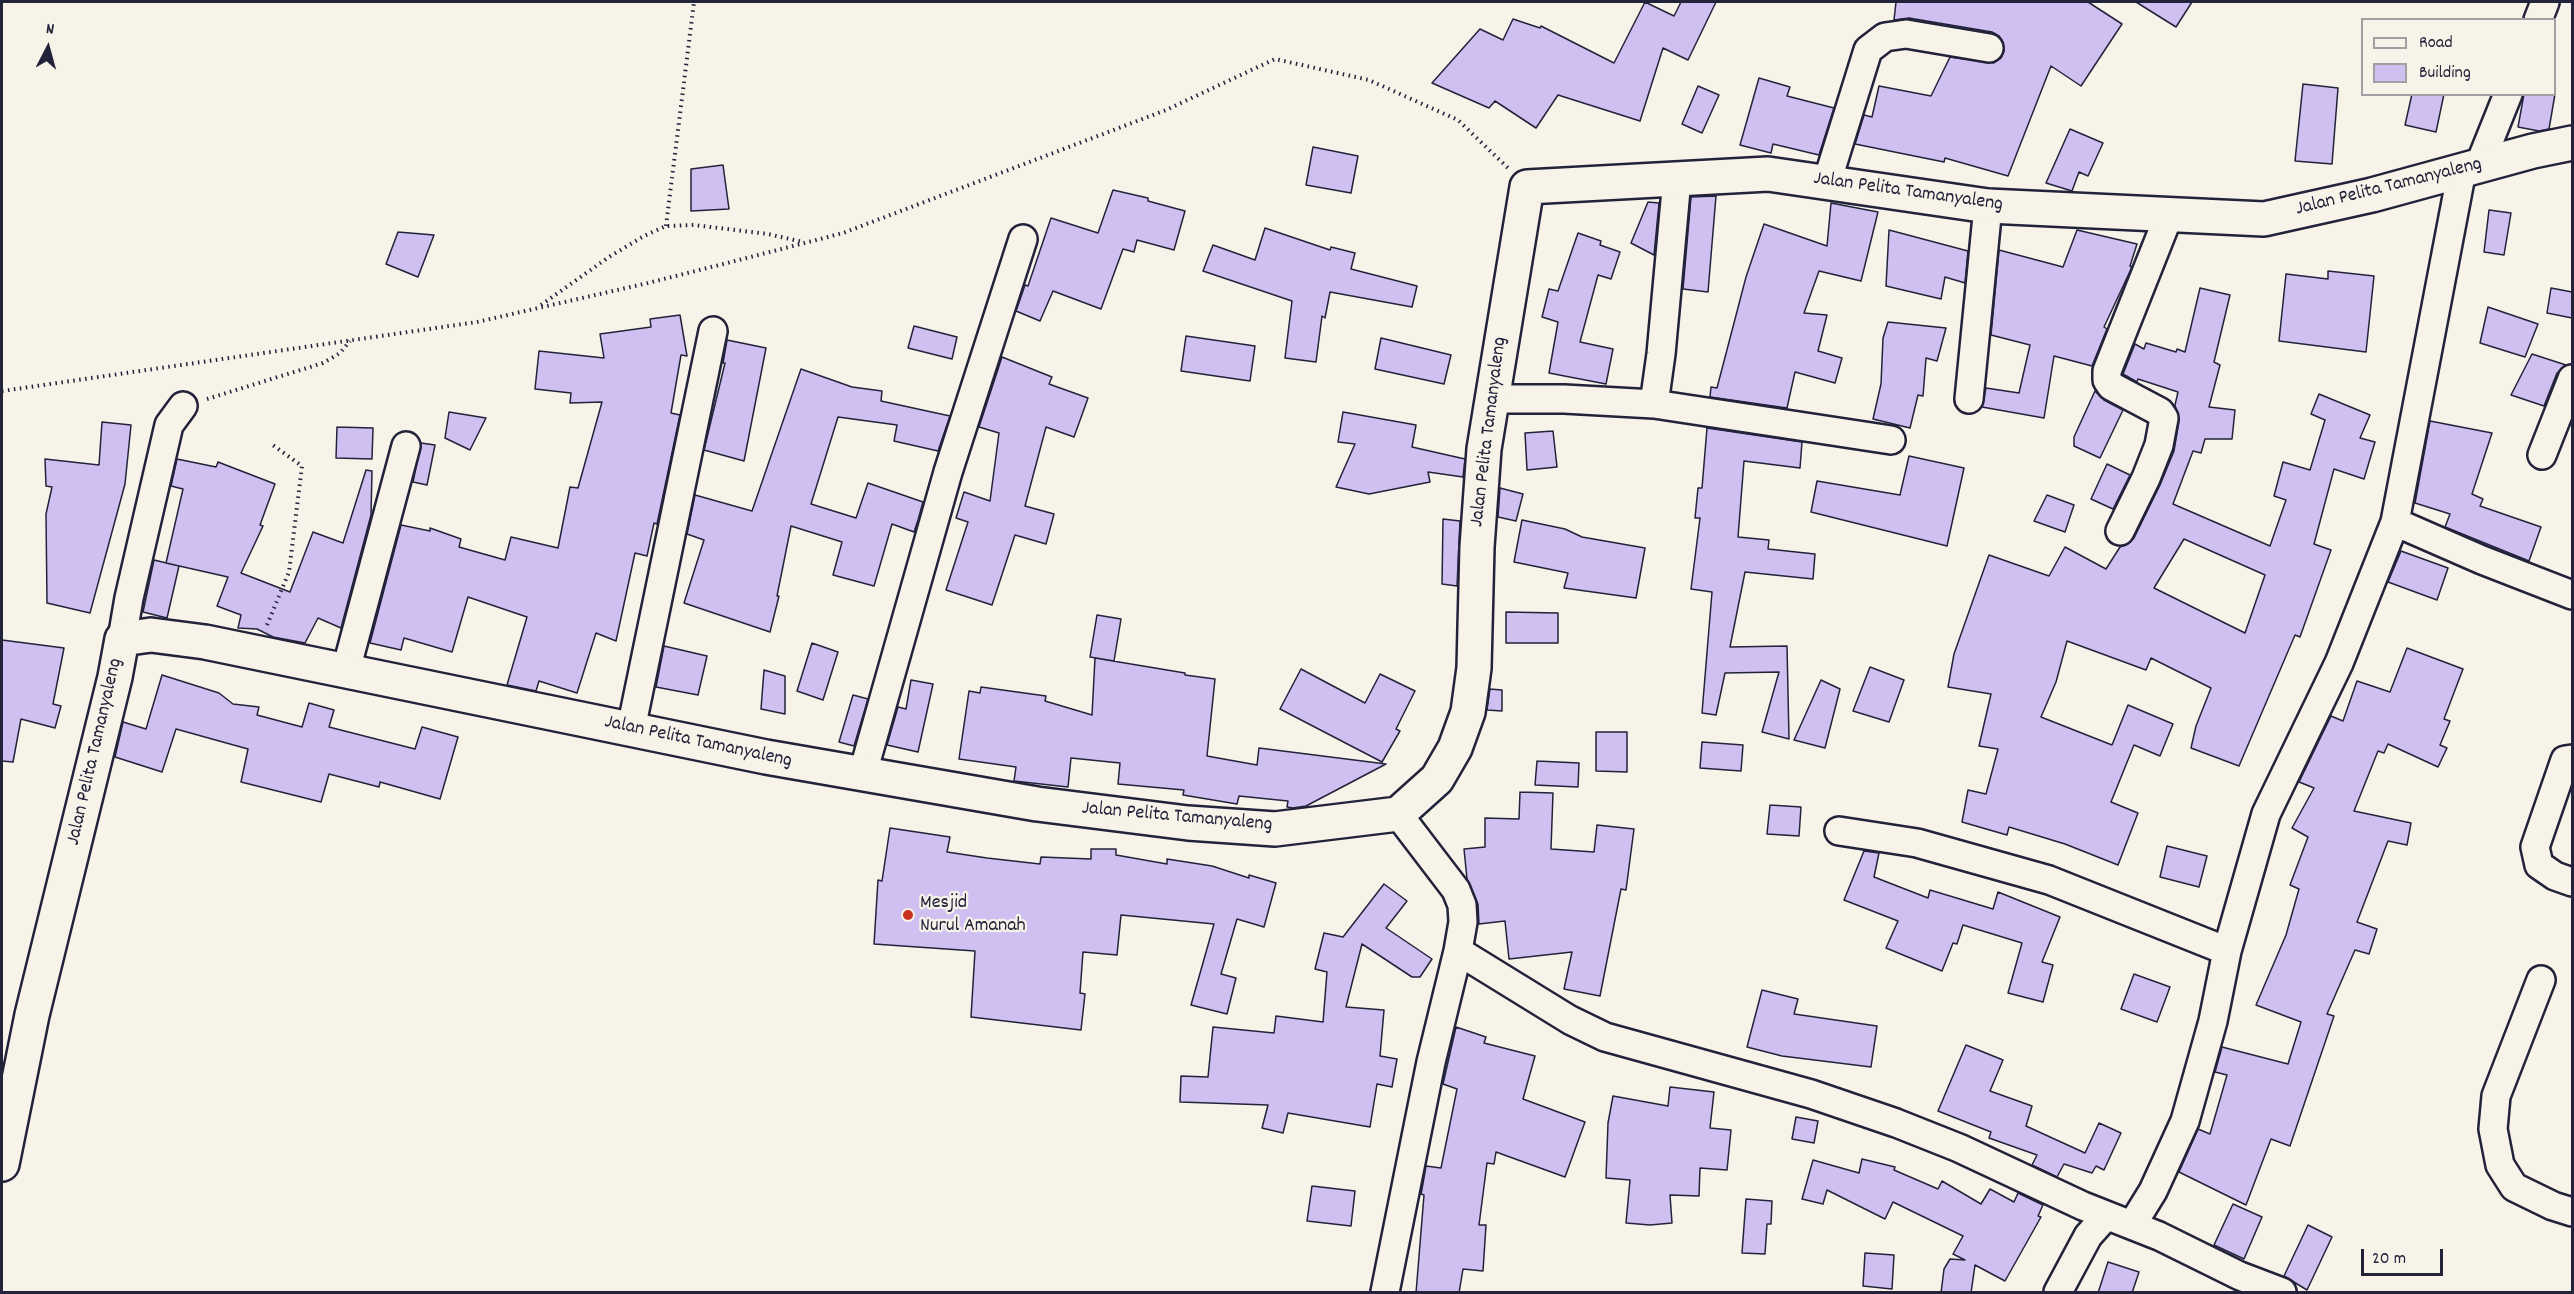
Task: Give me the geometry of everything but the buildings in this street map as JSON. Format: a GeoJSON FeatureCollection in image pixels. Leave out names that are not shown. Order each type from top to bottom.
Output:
{"type":"FeatureCollection","features":[{"type":"Feature","properties":{"kind":"street"},"geometry":{"type":"LineString","coordinates":[[2539,18],[2545,2]]}},
{"type":"Feature","properties":{"kind":"street"},"geometry":{"type":"LineString","coordinates":[[1827,182],[1868,50],[1885,37],[1906,34],[1989,48]]}},
{"type":"Feature","properties":{"kind":"street"},"geometry":{"type":"LineString","coordinates":[[2132,1224],[2153,1191],[2185,1121],[2213,1021],[2227,951],[2266,814],[2339,663],[2395,522],[2471,168],[2507,96]]}},
{"type":"Feature","properties":{"kind":"street","name":"Jalan Pelita Tamanyaleng"},"geometry":{"type":"LineString","coordinates":[[2,1164],[32,1015],[116,677],[122,639],[151,635],[178,637],[257,651],[862,776],[1037,804],[1188,823],[1275,829],[1398,814],[1437,779],[1455,748],[1467,712],[1474,668],[1479,502],[1492,399],[1527,187],[1768,174],[1988,206],[2264,219],[2372,195],[2533,151],[2572,143]]}},
{"type":"Feature","properties":{"kind":"street"},"geometry":{"type":"LineString","coordinates":[[1654,404],[1661,354],[1677,179]]}},
{"type":"Feature","properties":{"kind":"street"},"geometry":{"type":"LineString","coordinates":[[1969,399],[1988,206]]}},
{"type":"Feature","properties":{"kind":"street"},"geometry":{"type":"LineString","coordinates":[[2120,531],[2159,445],[2164,418],[2160,412],[2111,386],[2107,380],[2107,371],[2169,215]]}},
{"type":"Feature","properties":{"kind":"street"},"geometry":{"type":"LineString","coordinates":[[862,776],[948,472],[1023,239]]}},
{"type":"Feature","properties":{"kind":"street"},"geometry":{"type":"LineString","coordinates":[[631,729],[713,331]]}},
{"type":"Feature","properties":{"kind":"street"},"geometry":{"type":"LineString","coordinates":[[2542,455],[2572,379]]}},
{"type":"Feature","properties":{"kind":"street"},"geometry":{"type":"LineString","coordinates":[[1492,399],[1564,399],[1654,404],[1891,440]]}},
{"type":"Feature","properties":{"kind":"street"},"geometry":{"type":"LineString","coordinates":[[122,639],[129,598],[169,425],[183,406]]}},
{"type":"Feature","properties":{"kind":"street"},"geometry":{"type":"LineString","coordinates":[[346,670],[406,446]]}},
{"type":"Feature","properties":{"kind":"street"},"geometry":{"type":"LineString","coordinates":[[2395,522],[2482,560],[2572,595]]}},
{"type":"Feature","properties":{"kind":"street"},"geometry":{"type":"LineString","coordinates":[[2572,759],[2565,760],[2535,847],[2539,865],[2555,876],[2572,882]]}},
{"type":"Feature","properties":{"kind":"street"},"geometry":{"type":"LineString","coordinates":[[1385,1293],[1431,1062],[1463,922],[1462,906],[1456,890],[1398,814]]}},
{"type":"Feature","properties":{"kind":"street"},"geometry":{"type":"LineString","coordinates":[[1839,831],[1917,843],[2049,880],[2227,951]]}},
{"type":"Feature","properties":{"kind":"street"},"geometry":{"type":"LineString","coordinates":[[1458,951],[1570,1020],[1605,1037],[1811,1094],[1896,1123],[1959,1148],[2106,1216],[2132,1224],[2240,1276],[2282,1293]]}},
{"type":"Feature","properties":{"kind":"street"},"geometry":{"type":"LineString","coordinates":[[2541,980],[2496,1096],[2493,1129],[2500,1165],[2514,1187],[2553,1206],[2572,1212]]}},
{"type":"Feature","properties":{"kind":"street"},"geometry":{"type":"LineString","coordinates":[[2058,1293],[2088,1236],[2106,1216]]}},
{"type":"Feature","properties":{"kind":"path"},"geometry":{"type":"LineString","coordinates":[[666,226],[694,2]]}},
{"type":"Feature","properties":{"kind":"path"},"geometry":{"type":"LineString","coordinates":[[2,391],[477,322],[648,284],[843,233],[1166,110],[1275,59],[1369,80],[1458,120],[1527,187]]}},
{"type":"Feature","properties":{"kind":"path"},"geometry":{"type":"LineString","coordinates":[[538,307],[609,257],[666,226],[693,225],[768,234],[806,242]]}},
{"type":"Feature","properties":{"kind":"path"},"geometry":{"type":"LineString","coordinates":[[183,406],[323,363],[340,353],[350,340]]}},
{"type":"Feature","properties":{"kind":"path"},"geometry":{"type":"LineString","coordinates":[[257,651],[289,572],[302,466],[270,443]]}},
{"type":"Feature","properties":{"kind":"place","name":"Mesjid Nurul Amanah"},"geometry":{"type":"Point","coordinates":[908,915]}}]}
